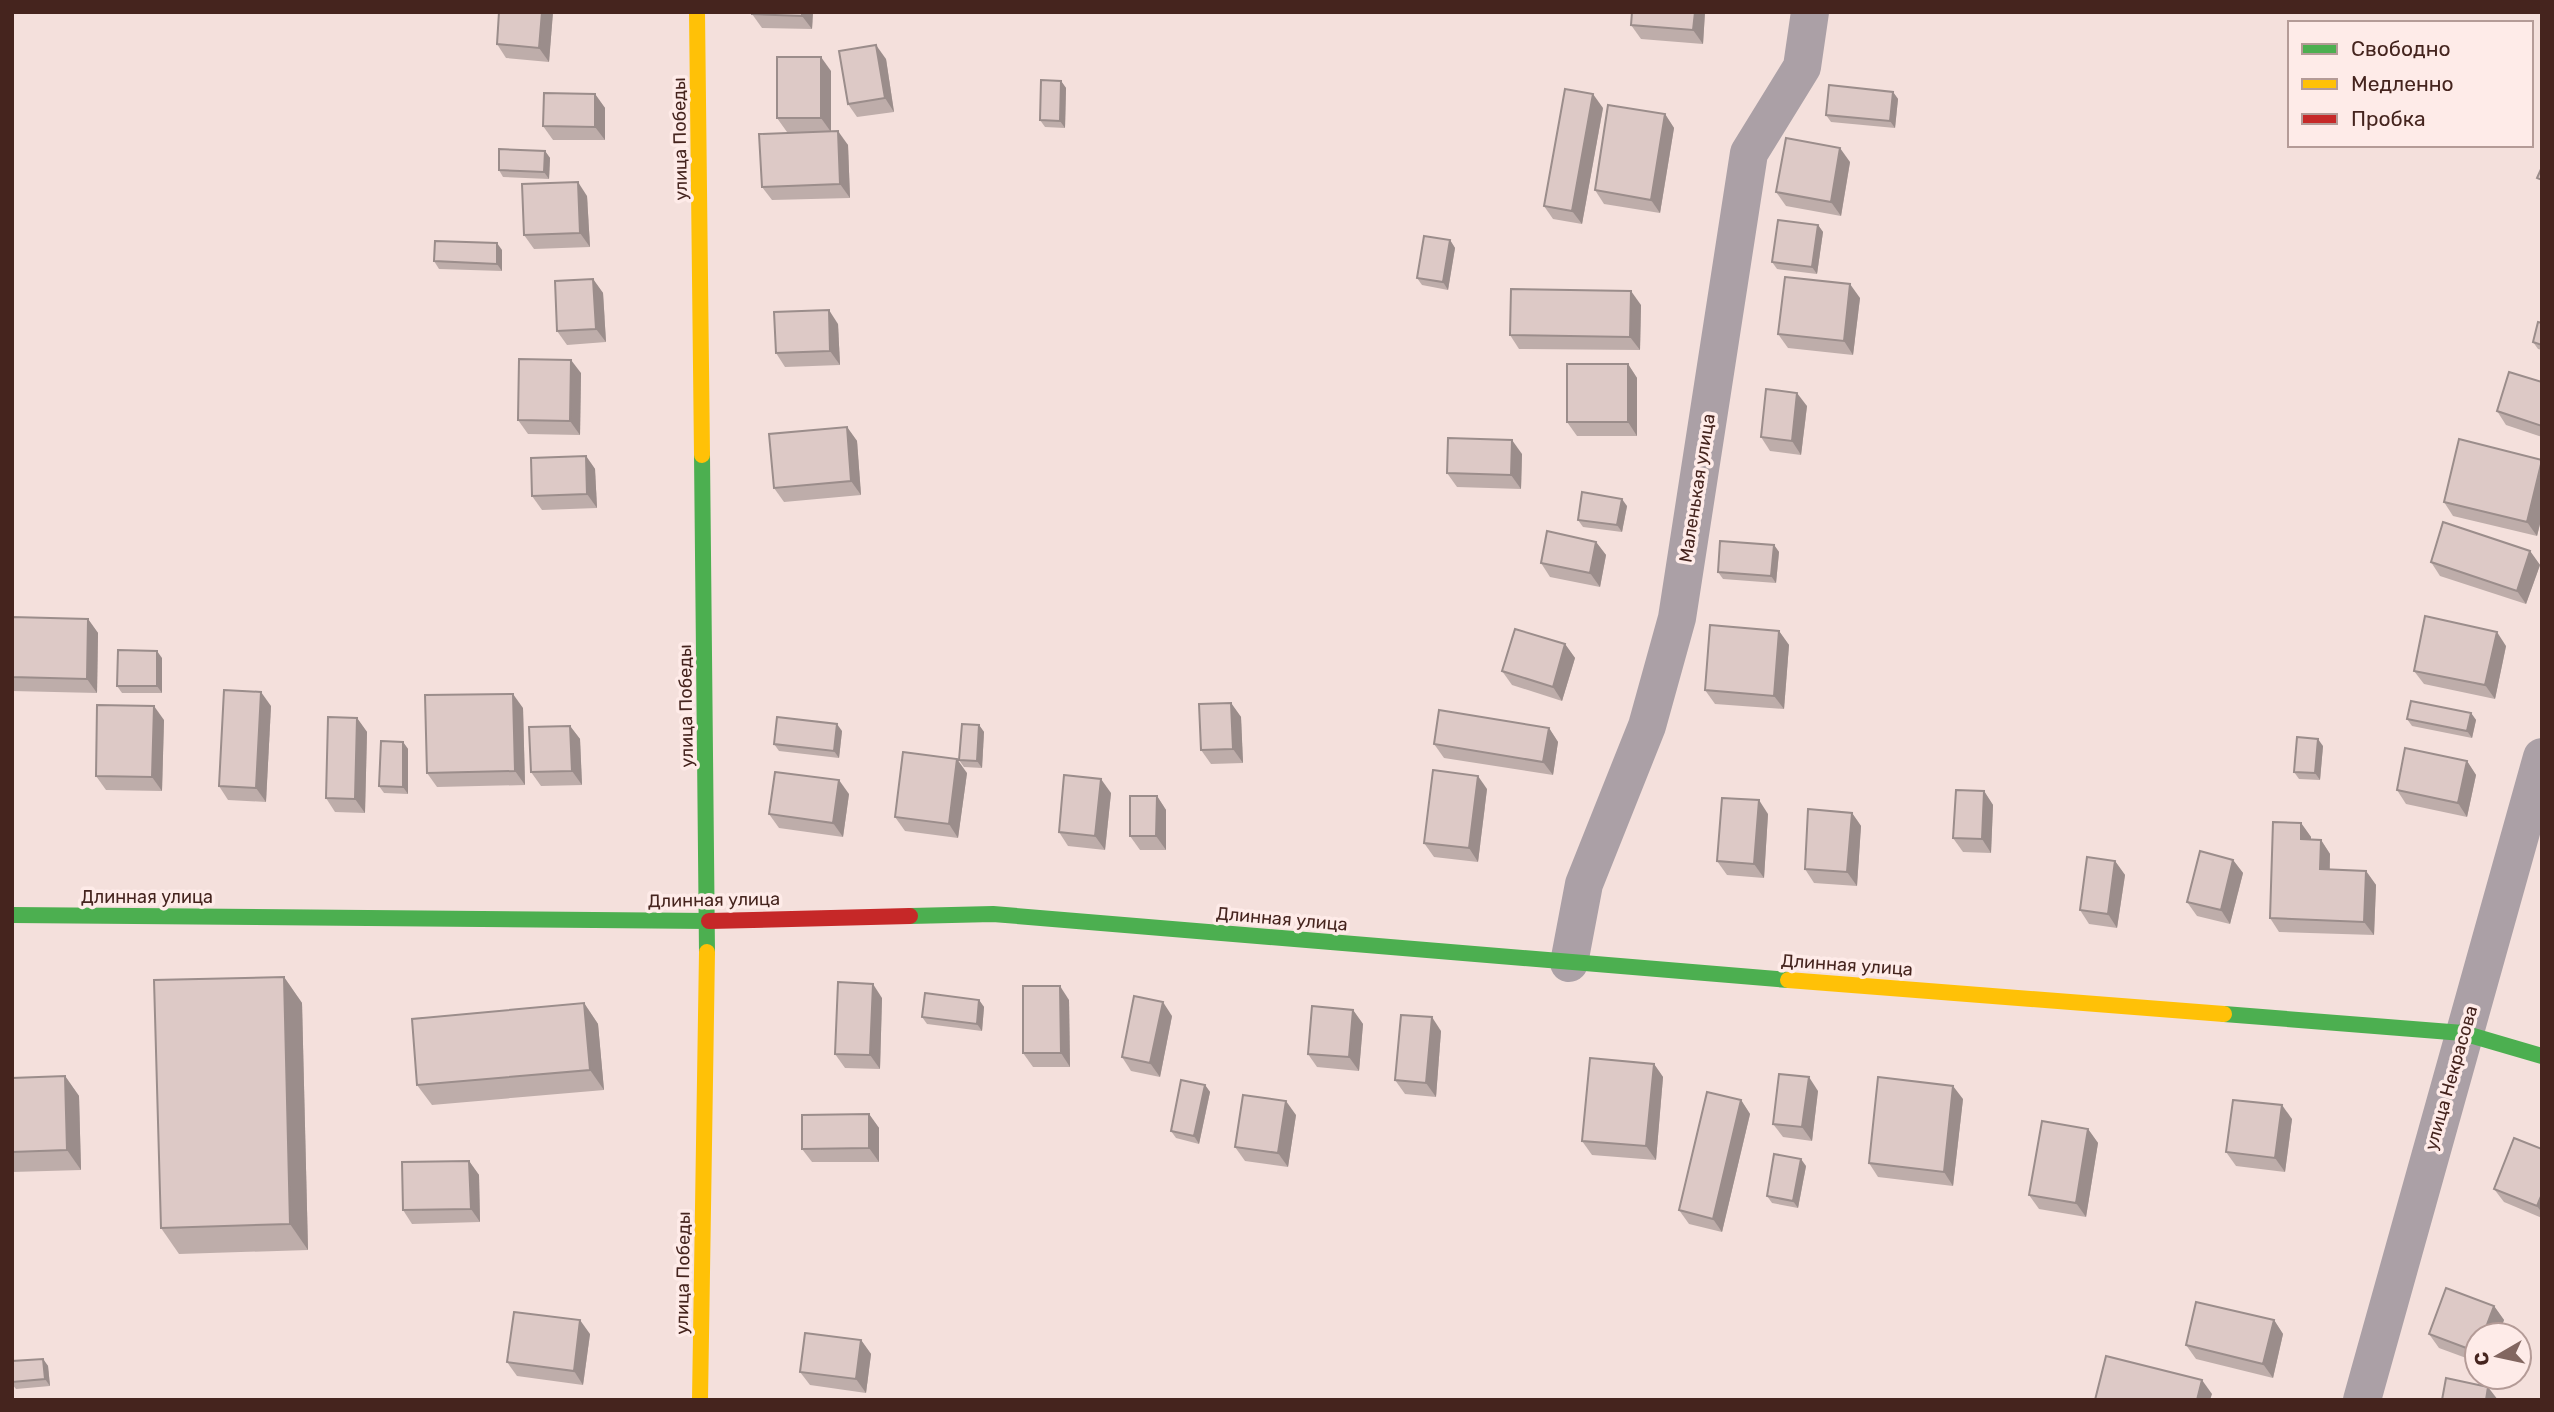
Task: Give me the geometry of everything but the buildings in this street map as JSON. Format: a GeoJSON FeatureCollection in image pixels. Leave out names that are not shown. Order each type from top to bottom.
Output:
{"type":"FeatureCollection","features":[{"type":"Feature","properties":{"kind":"street","name":"улица Победы"},"geometry":{"type":"LineString","coordinates":[[697,12],[708,921],[700,1400]]}},
{"type":"Feature","properties":{"kind":"street","name":"Маленькая улица"},"geometry":{"type":"LineString","coordinates":[[1569,963],[1584,884],[1647,726],[1677,618],[1749,153],[1802,67],[1810,12]]}},
{"type":"Feature","properties":{"kind":"street","name":"улица Некрасова"},"geometry":{"type":"LineString","coordinates":[[2362,1400],[2542,757]]}},
{"type":"Feature","properties":{"kind":"street","name":"Длинная улица"},"geometry":{"type":"LineString","coordinates":[[12,915],[708,921],[993,914],[1569,963],[2463,1033],[2542,1056]]}},
{"type":"Feature","properties":{"kind":"traffic: fast"},"geometry":{"type":"LineString","coordinates":[[702,455],[707,952]]}},
{"type":"Feature","properties":{"kind":"traffic: fast"},"geometry":{"type":"LineString","coordinates":[[910,916],[993,914],[1788,980]]}},
{"type":"Feature","properties":{"kind":"traffic: fast"},"geometry":{"type":"LineString","coordinates":[[12,915],[709,921]]}},
{"type":"Feature","properties":{"kind":"traffic: fast"},"geometry":{"type":"LineString","coordinates":[[2224,1014],[2463,1033],[2542,1056]]}},
{"type":"Feature","properties":{"kind":"traffic: slow"},"geometry":{"type":"LineString","coordinates":[[697,12],[702,455]]}},
{"type":"Feature","properties":{"kind":"traffic: slow"},"geometry":{"type":"LineString","coordinates":[[700,1400],[707,952]]}},
{"type":"Feature","properties":{"kind":"traffic: slow"},"geometry":{"type":"LineString","coordinates":[[1788,980],[2224,1014]]}},
{"type":"Feature","properties":{"kind":"traffic: jam"},"geometry":{"type":"LineString","coordinates":[[709,921],[910,916]]}}]}
